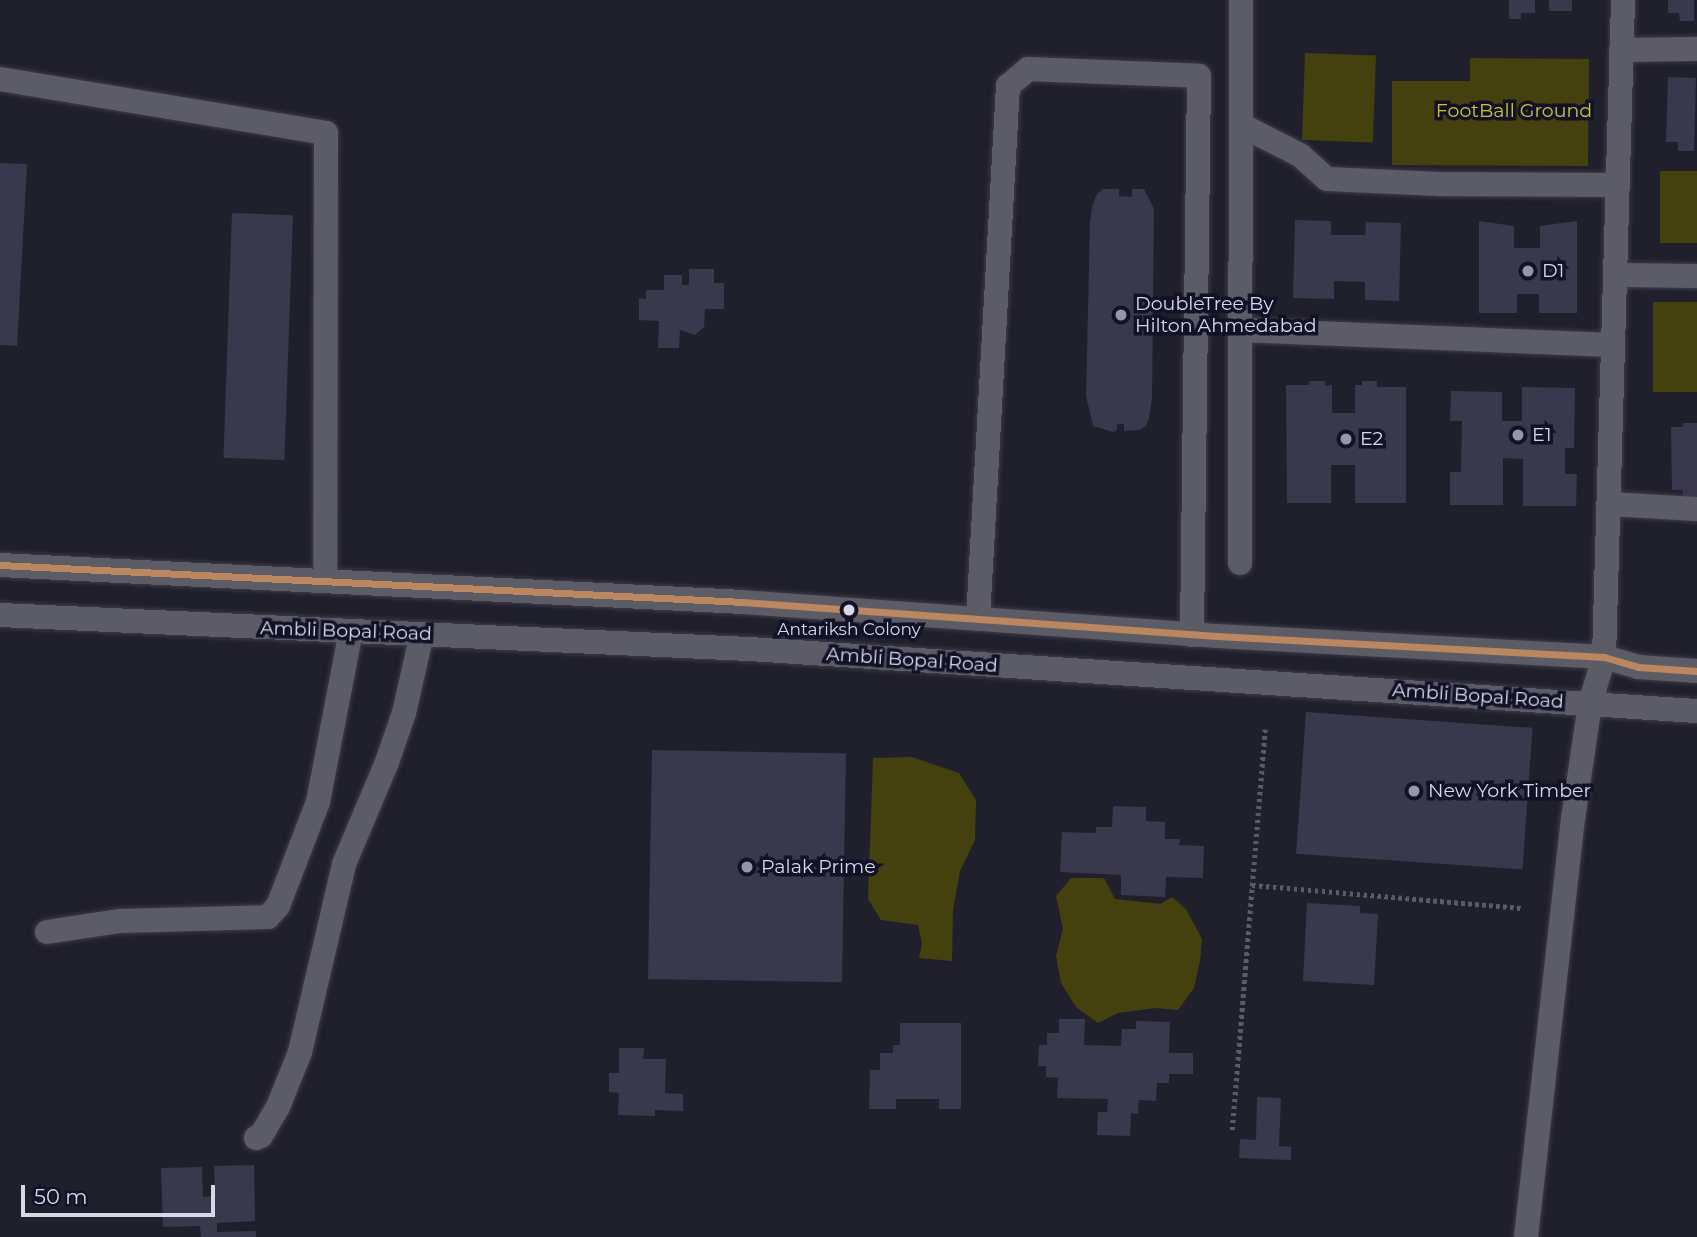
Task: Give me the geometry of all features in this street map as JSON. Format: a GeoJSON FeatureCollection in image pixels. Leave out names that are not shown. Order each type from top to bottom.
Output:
{"type":"FeatureCollection","features":[{"type":"Feature","properties":{"kind":"street"},"geometry":{"type":"LineString","coordinates":[[1240,563],[1241,0]]}},
{"type":"Feature","properties":{"kind":"street"},"geometry":{"type":"LineString","coordinates":[[1526,1237],[1573,820],[1590,704],[1604,657],[1623,0]]}},
{"type":"Feature","properties":{"kind":"street"},"geometry":{"type":"LineString","coordinates":[[1621,50],[1697,50]]}},
{"type":"Feature","properties":{"kind":"street"},"geometry":{"type":"LineString","coordinates":[[978,619],[1007,86],[1028,69],[1199,76],[1192,635]]}},
{"type":"Feature","properties":{"kind":"street"},"geometry":{"type":"LineString","coordinates":[[0,79],[326,133],[325,581]]}},
{"type":"Feature","properties":{"kind":"street"},"geometry":{"type":"LineString","coordinates":[[1241,125],[1300,155],[1327,179],[1439,184],[1618,185]]}},
{"type":"Feature","properties":{"kind":"street"},"geometry":{"type":"LineString","coordinates":[[1615,275],[1697,276]]}},
{"type":"Feature","properties":{"kind":"street"},"geometry":{"type":"LineString","coordinates":[[1240,330],[1613,345]]}},
{"type":"Feature","properties":{"kind":"street"},"geometry":{"type":"LineString","coordinates":[[1609,504],[1697,509]]}},
{"type":"Feature","properties":{"kind":"street"},"geometry":{"type":"LineString","coordinates":[[0,565],[742,602],[1192,635],[1604,657],[1638,667],[1697,671]]}},
{"type":"Feature","properties":{"kind":"street","name":"Ambli Bopal Road"},"geometry":{"type":"LineString","coordinates":[[0,615],[750,649],[1697,711]]}},
{"type":"Feature","properties":{"kind":"street"},"geometry":{"type":"LineString","coordinates":[[47,932],[120,920],[268,917],[278,906],[318,802],[351,631]]}},
{"type":"Feature","properties":{"kind":"street"},"geometry":{"type":"LineString","coordinates":[[256,1138],[261,1136],[278,1107],[300,1052],[344,864],[395,738],[422,634]]}},
{"type":"Feature","properties":{"kind":"path"},"geometry":{"type":"LineString","coordinates":[[1232,1130],[1265,729]]}},
{"type":"Feature","properties":{"kind":"path"},"geometry":{"type":"LineString","coordinates":[[1252,885],[1521,908]]}},
{"type":"Feature","properties":{"kind":"green space"},"geometry":{"type":"Polygon","coordinates":[[[1305,53],[1376,55],[1373,142],[1302,140],[1305,53]]]}},
{"type":"Feature","properties":{"kind":"green space","name":"FootBall Ground"},"geometry":{"type":"Polygon","coordinates":[[[1470,58],[1589,59],[1588,166],[1392,165],[1392,81],[1470,81],[1470,58]]]}},
{"type":"Feature","properties":{"kind":"green space"},"geometry":{"type":"Polygon","coordinates":[[[1660,171],[1697,171],[1697,243],[1660,243],[1660,171]]]}},
{"type":"Feature","properties":{"kind":"green space"},"geometry":{"type":"Polygon","coordinates":[[[1653,302],[1697,302],[1697,392],[1653,392],[1653,302]]]}},
{"type":"Feature","properties":{"kind":"green space"},"geometry":{"type":"Polygon","coordinates":[[[912,757],[959,773],[976,800],[975,840],[960,871],[953,910],[952,961],[919,958],[922,943],[918,925],[881,920],[868,899],[873,758],[912,757]]]}},
{"type":"Feature","properties":{"kind":"green space"},"geometry":{"type":"Polygon","coordinates":[[[1071,878],[1104,878],[1115,899],[1160,904],[1172,897],[1186,909],[1202,939],[1194,988],[1178,1010],[1156,1008],[1118,1013],[1098,1023],[1076,1007],[1061,983],[1056,956],[1063,929],[1056,896],[1071,878]]]}},
{"type":"Feature","properties":{"kind":"building"},"geometry":{"type":"Polygon","coordinates":[[[1509,0],[1535,0],[1535,13],[1521,13],[1521,19],[1509,19],[1509,0]]]}},
{"type":"Feature","properties":{"kind":"building"},"geometry":{"type":"Polygon","coordinates":[[[1549,0],[1572,0],[1572,11],[1549,11],[1549,0]]]}},
{"type":"Feature","properties":{"kind":"building"},"geometry":{"type":"Polygon","coordinates":[[[1668,0],[1694,0],[1694,21],[1680,21],[1679,13],[1668,13],[1668,0]]]}},
{"type":"Feature","properties":{"kind":"building"},"geometry":{"type":"Polygon","coordinates":[[[1668,77],[1696,78],[1694,151],[1678,151],[1678,142],[1666,142],[1668,77]]]}},
{"type":"Feature","properties":{"kind":"building"},"geometry":{"type":"Polygon","coordinates":[[[0,163],[27,164],[17,346],[0,345],[0,163]]]}},
{"type":"Feature","properties":{"kind":"building","name":"DoubleTree By Hilton Ahmedabad"},"geometry":{"type":"Polygon","coordinates":[[[1103,189],[1119,189],[1119,196],[1132,197],[1132,189],[1144,189],[1154,209],[1152,398],[1146,426],[1139,430],[1124,431],[1124,424],[1117,424],[1117,430],[1113,432],[1093,426],[1086,396],[1090,223],[1092,207],[1097,194],[1103,189]]]}},
{"type":"Feature","properties":{"kind":"building"},"geometry":{"type":"Polygon","coordinates":[[[232,213],[293,215],[284,460],[223,458],[232,213]]]}},
{"type":"Feature","properties":{"kind":"building"},"geometry":{"type":"Polygon","coordinates":[[[1295,220],[1331,221],[1331,235],[1365,235],[1366,222],[1401,223],[1399,301],[1365,300],[1365,282],[1334,281],[1334,299],[1293,298],[1295,220]]]}},
{"type":"Feature","properties":{"kind":"building","name":"D1"},"geometry":{"type":"Polygon","coordinates":[[[1479,221],[1514,226],[1514,248],[1540,248],[1540,226],[1577,221],[1577,313],[1539,313],[1539,294],[1517,294],[1517,313],[1479,313],[1479,221]]]}},
{"type":"Feature","properties":{"kind":"building"},"geometry":{"type":"Polygon","coordinates":[[[689,269],[714,269],[714,283],[724,283],[724,309],[705,309],[704,327],[695,335],[680,330],[679,348],[658,348],[659,321],[639,320],[639,298],[646,299],[646,290],[664,290],[664,275],[682,275],[682,285],[689,285],[689,269]]]}},
{"type":"Feature","properties":{"kind":"building","name":"E2"},"geometry":{"type":"Polygon","coordinates":[[[1309,381],[1325,381],[1325,386],[1332,385],[1332,413],[1355,413],[1355,385],[1362,385],[1362,381],[1377,381],[1377,387],[1406,387],[1406,503],[1355,503],[1355,465],[1331,465],[1331,503],[1287,503],[1286,385],[1309,385],[1309,381]]]}},
{"type":"Feature","properties":{"kind":"building","name":"E1"},"geometry":{"type":"Polygon","coordinates":[[[1522,387],[1575,388],[1574,448],[1565,448],[1565,474],[1577,474],[1576,506],[1523,506],[1523,459],[1503,458],[1503,505],[1450,505],[1450,472],[1461,472],[1462,421],[1450,421],[1451,391],[1502,392],[1502,421],[1522,421],[1522,387]]]}},
{"type":"Feature","properties":{"kind":"building"},"geometry":{"type":"Polygon","coordinates":[[[1683,423],[1697,423],[1697,499],[1683,499],[1683,490],[1672,490],[1671,427],[1683,427],[1683,423]]]}},
{"type":"Feature","properties":{"kind":"building","name":"New York Timber"},"geometry":{"type":"Polygon","coordinates":[[[1306,712],[1532,728],[1523,869],[1296,854],[1306,712]]]}},
{"type":"Feature","properties":{"kind":"building","name":"Palak Prime"},"geometry":{"type":"Polygon","coordinates":[[[652,750],[846,753],[842,982],[648,979],[652,750]]]}},
{"type":"Feature","properties":{"kind":"building"},"geometry":{"type":"Polygon","coordinates":[[[1113,806],[1146,807],[1146,821],[1165,822],[1165,839],[1180,839],[1179,845],[1204,846],[1203,878],[1166,877],[1165,897],[1121,895],[1121,875],[1060,872],[1062,832],[1096,833],[1096,827],[1112,827],[1113,806]]]}},
{"type":"Feature","properties":{"kind":"building"},"geometry":{"type":"Polygon","coordinates":[[[1307,903],[1360,906],[1360,913],[1378,914],[1374,985],[1303,981],[1307,903]]]}},
{"type":"Feature","properties":{"kind":"building"},"geometry":{"type":"Polygon","coordinates":[[[1059,1019],[1085,1019],[1084,1045],[1121,1046],[1122,1029],[1136,1029],[1136,1021],[1170,1022],[1169,1053],[1193,1053],[1193,1074],[1169,1074],[1169,1083],[1157,1083],[1156,1101],[1139,1100],[1138,1114],[1131,1113],[1130,1136],[1097,1135],[1098,1112],[1107,1112],[1108,1099],[1057,1098],[1058,1078],[1046,1077],[1046,1066],[1038,1066],[1039,1045],[1047,1045],[1047,1033],[1059,1033],[1059,1019]]]}},
{"type":"Feature","properties":{"kind":"building"},"geometry":{"type":"Polygon","coordinates":[[[900,1023],[961,1023],[961,1109],[939,1109],[939,1099],[896,1099],[896,1109],[869,1109],[870,1070],[880,1070],[880,1053],[893,1053],[893,1045],[900,1045],[900,1023]]]}},
{"type":"Feature","properties":{"kind":"building"},"geometry":{"type":"Polygon","coordinates":[[[619,1048],[644,1048],[643,1059],[666,1059],[665,1093],[683,1094],[683,1111],[655,1110],[655,1116],[618,1115],[619,1093],[609,1092],[609,1073],[619,1073],[619,1048]]]}},
{"type":"Feature","properties":{"kind":"building"},"geometry":{"type":"Polygon","coordinates":[[[1257,1097],[1281,1098],[1279,1146],[1291,1147],[1291,1160],[1239,1158],[1240,1139],[1256,1140],[1257,1097]]]}},
{"type":"Feature","properties":{"kind":"building"},"geometry":{"type":"Polygon","coordinates":[[[254,1165],[255,1221],[217,1223],[217,1232],[256,1231],[256,1237],[201,1237],[200,1226],[163,1227],[161,1168],[202,1167],[203,1197],[215,1196],[214,1166],[254,1165]]]}},
{"type":"Feature","properties":{"kind":"transit line"},"geometry":{"type":"LineString","coordinates":[[0,565],[742,602],[1217,636],[1604,657],[1638,667],[1697,671]]}},
{"type":"Feature","properties":{"kind":"place","name":"D1"},"geometry":{"type":"Point","coordinates":[1528,271]}},
{"type":"Feature","properties":{"kind":"place","name":"DoubleTree By Hilton Ahmedabad"},"geometry":{"type":"Point","coordinates":[1121,315]}},
{"type":"Feature","properties":{"kind":"place","name":"E1"},"geometry":{"type":"Point","coordinates":[1518,435]}},
{"type":"Feature","properties":{"kind":"place","name":"E2"},"geometry":{"type":"Point","coordinates":[1346,439]}},
{"type":"Feature","properties":{"kind":"place","name":"Antariksh Colony"},"geometry":{"type":"Point","coordinates":[849,610]}},
{"type":"Feature","properties":{"kind":"place","name":"New York Timber"},"geometry":{"type":"Point","coordinates":[1414,791]}},
{"type":"Feature","properties":{"kind":"place","name":"Palak Prime"},"geometry":{"type":"Point","coordinates":[747,867]}}]}
